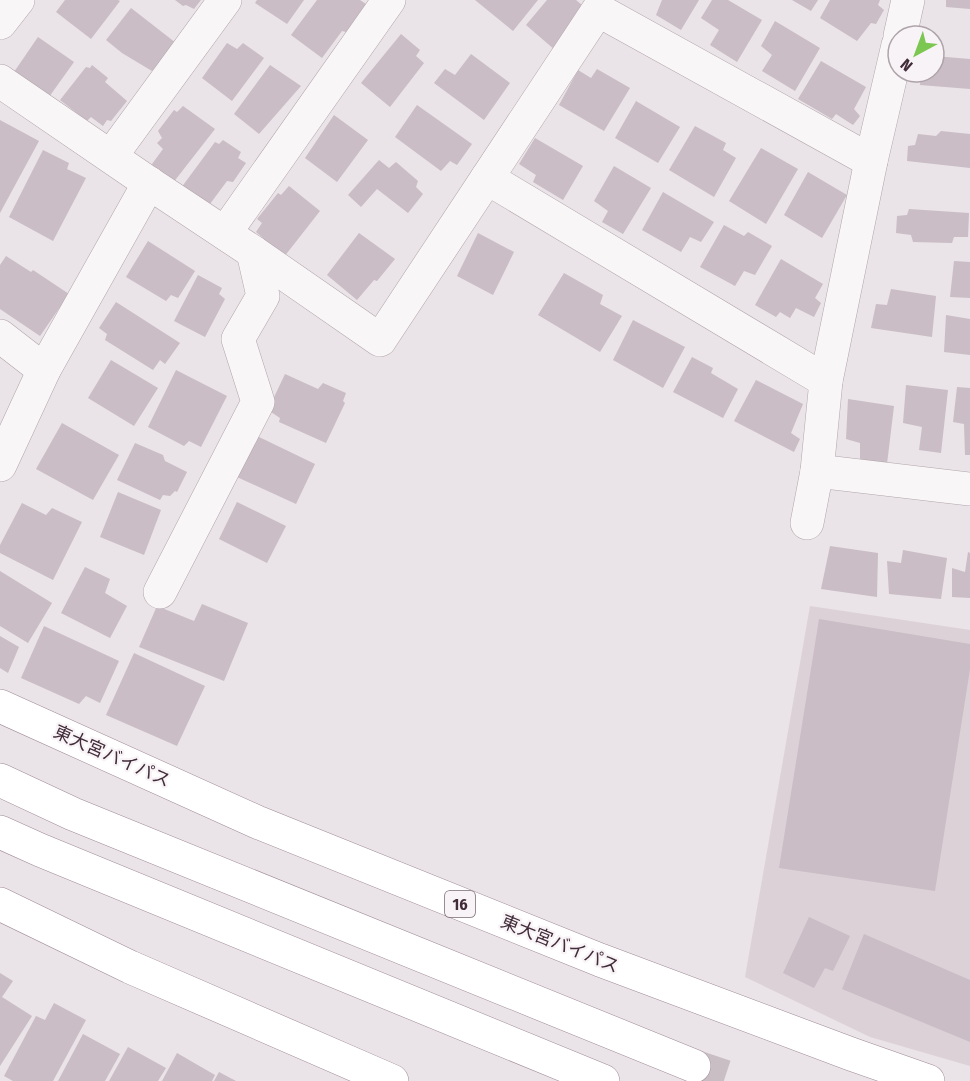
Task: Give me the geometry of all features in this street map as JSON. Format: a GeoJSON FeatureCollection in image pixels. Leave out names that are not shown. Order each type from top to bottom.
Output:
{"type":"FeatureCollection","features":[{"type":"Feature","properties":{"kind":"highway","name":"東大宮バイパス"},"geometry":{"type":"LineString","coordinates":[[0,706],[257,822],[600,960],[928,1081]]}},
{"type":"Feature","properties":{"kind":"highway"},"geometry":{"type":"LineString","coordinates":[[0,780],[73,814],[694,1066]]}},
{"type":"Feature","properties":{"kind":"highway"},"geometry":{"type":"LineString","coordinates":[[0,832],[603,1081]]}},
{"type":"Feature","properties":{"kind":"highway"},"geometry":{"type":"LineString","coordinates":[[0,904],[130,967],[392,1081]]}},
{"type":"Feature","properties":{"kind":"street"},"geometry":{"type":"LineString","coordinates":[[0,23],[18,0]]}},
{"type":"Feature","properties":{"kind":"street"},"geometry":{"type":"LineString","coordinates":[[111,156],[225,0]]}},
{"type":"Feature","properties":{"kind":"street"},"geometry":{"type":"LineString","coordinates":[[225,233],[389,0]]}},
{"type":"Feature","properties":{"kind":"street"},"geometry":{"type":"LineString","coordinates":[[903,24],[908,0]]}},
{"type":"Feature","properties":{"kind":"street"},"geometry":{"type":"LineString","coordinates":[[0,81],[380,340],[598,10],[871,161]]}},
{"type":"Feature","properties":{"kind":"street"},"geometry":{"type":"LineString","coordinates":[[807,523],[817,471],[826,381],[889,84]]}},
{"type":"Feature","properties":{"kind":"street"},"geometry":{"type":"LineString","coordinates":[[487,178],[826,381]]}},
{"type":"Feature","properties":{"kind":"street"},"geometry":{"type":"LineString","coordinates":[[0,465],[44,370],[149,183]]}},
{"type":"Feature","properties":{"kind":"street"},"geometry":{"type":"LineString","coordinates":[[160,592],[258,402],[238,339],[263,296],[253,252]]}},
{"type":"Feature","properties":{"kind":"street"},"geometry":{"type":"LineString","coordinates":[[0,336],[44,370]]}},
{"type":"Feature","properties":{"kind":"street"},"geometry":{"type":"LineString","coordinates":[[817,471],[970,489]]}},
{"type":"Feature","properties":{"kind":"shaded area"},"geometry":{"type":"Polygon","coordinates":[[[810,606],[970,630],[970,1066],[870,1037],[745,977],[810,606]]]}},
{"type":"Feature","properties":{"kind":"building"},"geometry":{"type":"Polygon","coordinates":[[[65,0],[120,1],[91,39],[56,12],[65,0]]]}},
{"type":"Feature","properties":{"kind":"building"},"geometry":{"type":"Polygon","coordinates":[[[175,0],[201,0],[194,9],[183,6],[175,0]]]}},
{"type":"Feature","properties":{"kind":"building"},"geometry":{"type":"Polygon","coordinates":[[[257,0],[304,0],[287,24],[255,3],[257,0]]]}},
{"type":"Feature","properties":{"kind":"building"},"geometry":{"type":"Polygon","coordinates":[[[317,0],[360,0],[366,4],[346,32],[342,31],[322,58],[291,35],[317,0]]]}},
{"type":"Feature","properties":{"kind":"building"},"geometry":{"type":"Polygon","coordinates":[[[475,0],[538,0],[513,31],[475,0]]]}},
{"type":"Feature","properties":{"kind":"building"},"geometry":{"type":"Polygon","coordinates":[[[547,0],[576,0],[588,10],[555,50],[526,25],[547,0]]]}},
{"type":"Feature","properties":{"kind":"building"},"geometry":{"type":"Polygon","coordinates":[[[662,0],[699,0],[681,30],[656,15],[662,0]]]}},
{"type":"Feature","properties":{"kind":"building"},"geometry":{"type":"Polygon","coordinates":[[[712,0],[728,0],[762,20],[737,62],[710,45],[719,30],[701,18],[712,0]]]}},
{"type":"Feature","properties":{"kind":"building"},"geometry":{"type":"Polygon","coordinates":[[[792,0],[818,0],[811,11],[792,0]]]}},
{"type":"Feature","properties":{"kind":"building"},"geometry":{"type":"Polygon","coordinates":[[[830,0],[880,0],[878,5],[884,10],[876,24],[871,23],[857,41],[820,18],[830,0]]]}},
{"type":"Feature","properties":{"kind":"building"},"geometry":{"type":"Polygon","coordinates":[[[946,0],[970,0],[970,9],[946,7],[946,0]]]}},
{"type":"Feature","properties":{"kind":"building"},"geometry":{"type":"Polygon","coordinates":[[[131,8],[176,43],[152,71],[122,53],[106,40],[131,8]]]}},
{"type":"Feature","properties":{"kind":"building"},"geometry":{"type":"Polygon","coordinates":[[[775,21],[820,48],[795,91],[762,71],[772,55],[761,46],[775,21]]]}},
{"type":"Feature","properties":{"kind":"building"},"geometry":{"type":"Polygon","coordinates":[[[401,34],[420,50],[416,56],[424,63],[390,107],[361,83],[401,34]]]}},
{"type":"Feature","properties":{"kind":"building"},"geometry":{"type":"Polygon","coordinates":[[[38,37],[74,62],[49,97],[14,72],[38,37]]]}},
{"type":"Feature","properties":{"kind":"building"},"geometry":{"type":"Polygon","coordinates":[[[227,43],[237,49],[243,43],[264,58],[232,101],[202,78],[227,43]]]}},
{"type":"Feature","properties":{"kind":"building"},"geometry":{"type":"Polygon","coordinates":[[[471,54],[510,83],[484,120],[434,83],[445,69],[455,75],[471,54]]]}},
{"type":"Feature","properties":{"kind":"building"},"geometry":{"type":"Polygon","coordinates":[[[946,57],[970,59],[970,89],[920,85],[946,84],[946,57]]]}},
{"type":"Feature","properties":{"kind":"building"},"geometry":{"type":"Polygon","coordinates":[[[821,61],[866,87],[854,109],[860,116],[853,125],[836,114],[832,119],[798,99],[821,61]]]}},
{"type":"Feature","properties":{"kind":"building"},"geometry":{"type":"Polygon","coordinates":[[[92,65],[108,78],[105,82],[127,101],[111,121],[107,120],[103,126],[91,117],[87,121],[60,100],[86,67],[90,68],[92,65]]]}},
{"type":"Feature","properties":{"kind":"building"},"geometry":{"type":"Polygon","coordinates":[[[270,65],[301,86],[259,134],[234,114],[270,65]]]}},
{"type":"Feature","properties":{"kind":"building"},"geometry":{"type":"Polygon","coordinates":[[[597,69],[630,88],[604,131],[559,105],[578,70],[591,78],[597,69]]]}},
{"type":"Feature","properties":{"kind":"building"},"geometry":{"type":"Polygon","coordinates":[[[636,101],[680,127],[658,163],[615,138],[636,101]]]}},
{"type":"Feature","properties":{"kind":"building"},"geometry":{"type":"Polygon","coordinates":[[[417,105],[472,144],[457,165],[450,161],[441,171],[395,137],[417,105]]]}},
{"type":"Feature","properties":{"kind":"building"},"geometry":{"type":"Polygon","coordinates":[[[183,106],[215,129],[169,188],[152,164],[163,149],[157,143],[162,138],[158,131],[174,110],[177,112],[183,106]]]}},
{"type":"Feature","properties":{"kind":"building"},"geometry":{"type":"Polygon","coordinates":[[[334,115],[368,140],[337,182],[305,158],[334,115]]]}},
{"type":"Feature","properties":{"kind":"building"},"geometry":{"type":"Polygon","coordinates":[[[0,120],[39,141],[0,213],[0,120]]]}},
{"type":"Feature","properties":{"kind":"building"},"geometry":{"type":"Polygon","coordinates":[[[695,126],[726,143],[723,150],[736,158],[714,197],[669,170],[695,126]]]}},
{"type":"Feature","properties":{"kind":"building"},"geometry":{"type":"Polygon","coordinates":[[[941,131],[970,134],[970,168],[907,161],[908,146],[915,145],[918,134],[936,136],[941,131]]]}},
{"type":"Feature","properties":{"kind":"building"},"geometry":{"type":"Polygon","coordinates":[[[535,138],[583,166],[563,200],[533,182],[536,175],[519,164],[535,138]]]}},
{"type":"Feature","properties":{"kind":"building"},"geometry":{"type":"Polygon","coordinates":[[[223,140],[241,152],[238,158],[246,163],[233,182],[227,181],[207,208],[181,188],[215,142],[219,144],[223,140]]]}},
{"type":"Feature","properties":{"kind":"building"},"geometry":{"type":"Polygon","coordinates":[[[761,148],[798,169],[766,224],[729,201],[761,148]]]}},
{"type":"Feature","properties":{"kind":"building"},"geometry":{"type":"Polygon","coordinates":[[[43,150],[69,163],[67,169],[86,178],[53,241],[9,217],[43,150]]]}},
{"type":"Feature","properties":{"kind":"building"},"geometry":{"type":"Polygon","coordinates":[[[379,160],[389,168],[396,162],[418,181],[416,187],[423,194],[408,213],[377,189],[361,207],[348,195],[379,160]]]}},
{"type":"Feature","properties":{"kind":"building"},"geometry":{"type":"Polygon","coordinates":[[[614,166],[651,188],[623,234],[602,222],[608,211],[594,201],[614,166]]]}},
{"type":"Feature","properties":{"kind":"building"},"geometry":{"type":"Polygon","coordinates":[[[808,172],[847,195],[822,238],[784,215],[808,172]]]}},
{"type":"Feature","properties":{"kind":"building"},"geometry":{"type":"Polygon","coordinates":[[[289,186],[320,211],[280,262],[264,250],[269,243],[256,232],[262,223],[257,219],[278,193],[281,195],[289,186]]]}},
{"type":"Feature","properties":{"kind":"building"},"geometry":{"type":"Polygon","coordinates":[[[663,192],[714,222],[701,242],[690,237],[681,252],[642,230],[663,192]]]}},
{"type":"Feature","properties":{"kind":"building"},"geometry":{"type":"Polygon","coordinates":[[[909,209],[969,213],[968,237],[954,237],[952,243],[913,242],[911,235],[896,233],[897,216],[907,215],[909,209]]]}},
{"type":"Feature","properties":{"kind":"building"},"geometry":{"type":"Polygon","coordinates":[[[724,225],[744,236],[748,232],[772,246],[755,275],[744,271],[735,286],[700,267],[724,225]]]}},
{"type":"Feature","properties":{"kind":"building"},"geometry":{"type":"Polygon","coordinates":[[[359,233],[395,259],[357,300],[327,275],[359,233]]]}},
{"type":"Feature","properties":{"kind":"building"},"geometry":{"type":"Polygon","coordinates":[[[478,233],[514,252],[493,295],[457,276],[478,233]]]}},
{"type":"Feature","properties":{"kind":"building"},"geometry":{"type":"Polygon","coordinates":[[[148,241],[195,271],[178,298],[171,295],[166,301],[126,277],[148,241]]]}},
{"type":"Feature","properties":{"kind":"building"},"geometry":{"type":"Polygon","coordinates":[[[6,256],[31,272],[33,270],[69,294],[40,336],[0,309],[0,265],[6,256]]]}},
{"type":"Feature","properties":{"kind":"building"},"geometry":{"type":"Polygon","coordinates":[[[781,259],[823,284],[815,298],[821,303],[814,317],[796,308],[790,318],[780,312],[776,317],[755,305],[781,259]]]}},
{"type":"Feature","properties":{"kind":"building"},"geometry":{"type":"Polygon","coordinates":[[[954,261],[970,262],[970,298],[950,297],[954,261]]]}},
{"type":"Feature","properties":{"kind":"building"},"geometry":{"type":"Polygon","coordinates":[[[564,273],[603,295],[600,304],[622,316],[600,352],[538,315],[564,273]]]}},
{"type":"Feature","properties":{"kind":"building"},"geometry":{"type":"Polygon","coordinates":[[[198,275],[222,288],[219,294],[225,299],[205,337],[174,321],[198,275]]]}},
{"type":"Feature","properties":{"kind":"building"},"geometry":{"type":"Polygon","coordinates":[[[891,289],[936,296],[932,337],[871,328],[876,304],[887,305],[891,289]]]}},
{"type":"Feature","properties":{"kind":"building"},"geometry":{"type":"Polygon","coordinates":[[[116,302],[180,343],[165,364],[160,360],[153,370],[105,340],[107,334],[99,328],[116,302]]]}},
{"type":"Feature","properties":{"kind":"building"},"geometry":{"type":"Polygon","coordinates":[[[946,315],[970,319],[970,355],[944,352],[946,315]]]}},
{"type":"Feature","properties":{"kind":"building"},"geometry":{"type":"Polygon","coordinates":[[[633,320],[685,347],[663,388],[613,360],[633,320]]]}},
{"type":"Feature","properties":{"kind":"building"},"geometry":{"type":"Polygon","coordinates":[[[692,357],[713,368],[711,373],[738,389],[723,418],[673,392],[692,357]]]}},
{"type":"Feature","properties":{"kind":"building"},"geometry":{"type":"Polygon","coordinates":[[[111,360],[158,388],[134,426],[88,398],[111,360]]]}},
{"type":"Feature","properties":{"kind":"building"},"geometry":{"type":"Polygon","coordinates":[[[176,370],[227,396],[201,447],[189,441],[184,446],[148,427],[176,370]]]}},
{"type":"Feature","properties":{"kind":"building"},"geometry":{"type":"Polygon","coordinates":[[[285,374],[318,389],[323,383],[346,393],[343,401],[345,403],[326,443],[279,422],[280,418],[268,410],[285,374]]]}},
{"type":"Feature","properties":{"kind":"building"},"geometry":{"type":"Polygon","coordinates":[[[756,380],[803,404],[791,433],[800,439],[794,452],[734,421],[756,380]]]}},
{"type":"Feature","properties":{"kind":"building"},"geometry":{"type":"Polygon","coordinates":[[[906,385],[948,390],[941,453],[919,450],[922,427],[903,423],[906,385]]]}},
{"type":"Feature","properties":{"kind":"building"},"geometry":{"type":"Polygon","coordinates":[[[957,387],[970,388],[970,455],[965,455],[964,424],[953,422],[957,387]]]}},
{"type":"Feature","properties":{"kind":"building"},"geometry":{"type":"Polygon","coordinates":[[[848,399],[894,406],[887,464],[860,461],[860,443],[846,439],[848,399]]]}},
{"type":"Feature","properties":{"kind":"building"},"geometry":{"type":"Polygon","coordinates":[[[62,423],[119,455],[93,500],[36,469],[62,423]]]}},
{"type":"Feature","properties":{"kind":"building"},"geometry":{"type":"Polygon","coordinates":[[[257,436],[315,464],[296,504],[237,477],[257,436]]]}},
{"type":"Feature","properties":{"kind":"building"},"geometry":{"type":"Polygon","coordinates":[[[135,443],[163,455],[165,461],[187,472],[177,492],[175,491],[170,496],[163,495],[160,500],[117,480],[135,443]]]}},
{"type":"Feature","properties":{"kind":"building"},"geometry":{"type":"Polygon","coordinates":[[[118,492],[161,510],[144,555],[100,537],[118,492]]]}},
{"type":"Feature","properties":{"kind":"building"},"geometry":{"type":"Polygon","coordinates":[[[237,502],[286,526],[267,563],[219,539],[237,502]]]}},
{"type":"Feature","properties":{"kind":"building"},"geometry":{"type":"Polygon","coordinates":[[[22,503],[46,515],[52,508],[82,522],[53,580],[0,553],[0,545],[22,503]]]}},
{"type":"Feature","properties":{"kind":"building"},"geometry":{"type":"Polygon","coordinates":[[[830,546],[878,553],[877,597],[821,589],[830,546]]]}},
{"type":"Feature","properties":{"kind":"building"},"geometry":{"type":"Polygon","coordinates":[[[903,550],[947,558],[941,599],[889,594],[887,561],[901,563],[903,550]]]}},
{"type":"Feature","properties":{"kind":"building"},"geometry":{"type":"Polygon","coordinates":[[[968,552],[970,553],[970,598],[952,597],[952,568],[965,572],[968,552]]]}},
{"type":"Feature","properties":{"kind":"building"},"geometry":{"type":"Polygon","coordinates":[[[85,567],[110,579],[105,593],[127,606],[110,638],[61,613],[85,567]]]}},
{"type":"Feature","properties":{"kind":"building"},"geometry":{"type":"Polygon","coordinates":[[[0,571],[52,603],[28,643],[0,626],[0,571]]]}},
{"type":"Feature","properties":{"kind":"building"},"geometry":{"type":"Polygon","coordinates":[[[202,604],[248,623],[224,681],[139,647],[157,606],[194,621],[202,604]]]}},
{"type":"Feature","properties":{"kind":"building"},"geometry":{"type":"Polygon","coordinates":[[[819,619],[970,644],[970,669],[935,891],[779,868],[819,619]]]}},
{"type":"Feature","properties":{"kind":"building"},"geometry":{"type":"Polygon","coordinates":[[[44,626],[119,661],[100,703],[86,696],[79,704],[21,678],[44,626]]]}},
{"type":"Feature","properties":{"kind":"building"},"geometry":{"type":"Polygon","coordinates":[[[0,636],[19,647],[8,673],[0,668],[0,636]]]}},
{"type":"Feature","properties":{"kind":"building"},"geometry":{"type":"Polygon","coordinates":[[[134,653],[205,686],[177,746],[106,715],[134,653]]]}},
{"type":"Feature","properties":{"kind":"building"},"geometry":{"type":"Polygon","coordinates":[[[809,917],[850,936],[833,971],[825,968],[814,988],[783,973],[809,917]]]}},
{"type":"Feature","properties":{"kind":"building"},"geometry":{"type":"Polygon","coordinates":[[[864,934],[970,980],[970,1042],[842,989],[864,934]]]}},
{"type":"Feature","properties":{"kind":"building"},"geometry":{"type":"Polygon","coordinates":[[[0,973],[13,981],[2,997],[32,1016],[0,1066],[0,973]]]}},
{"type":"Feature","properties":{"kind":"building"},"geometry":{"type":"Polygon","coordinates":[[[54,1003],[86,1020],[53,1081],[13,1081],[4,1076],[36,1016],[45,1020],[54,1003]]]}},
{"type":"Feature","properties":{"kind":"building"},"geometry":{"type":"Polygon","coordinates":[[[83,1034],[120,1054],[105,1081],[58,1081],[83,1034]]]}},
{"type":"Feature","properties":{"kind":"building"},"geometry":{"type":"Polygon","coordinates":[[[128,1047],[166,1068],[158,1081],[109,1081],[128,1047]]]}},
{"type":"Feature","properties":{"kind":"building"},"geometry":{"type":"Polygon","coordinates":[[[177,1053],[215,1075],[212,1081],[162,1081],[177,1053]]]}},
{"type":"Feature","properties":{"kind":"building"},"geometry":{"type":"Polygon","coordinates":[[[219,1072],[236,1081],[214,1081],[219,1072]]]}},
{"type":"Feature","properties":{"kind":"tunnel"},"geometry":{"type":"LineString","coordinates":[[694,1066],[739,1081]]}}]}
